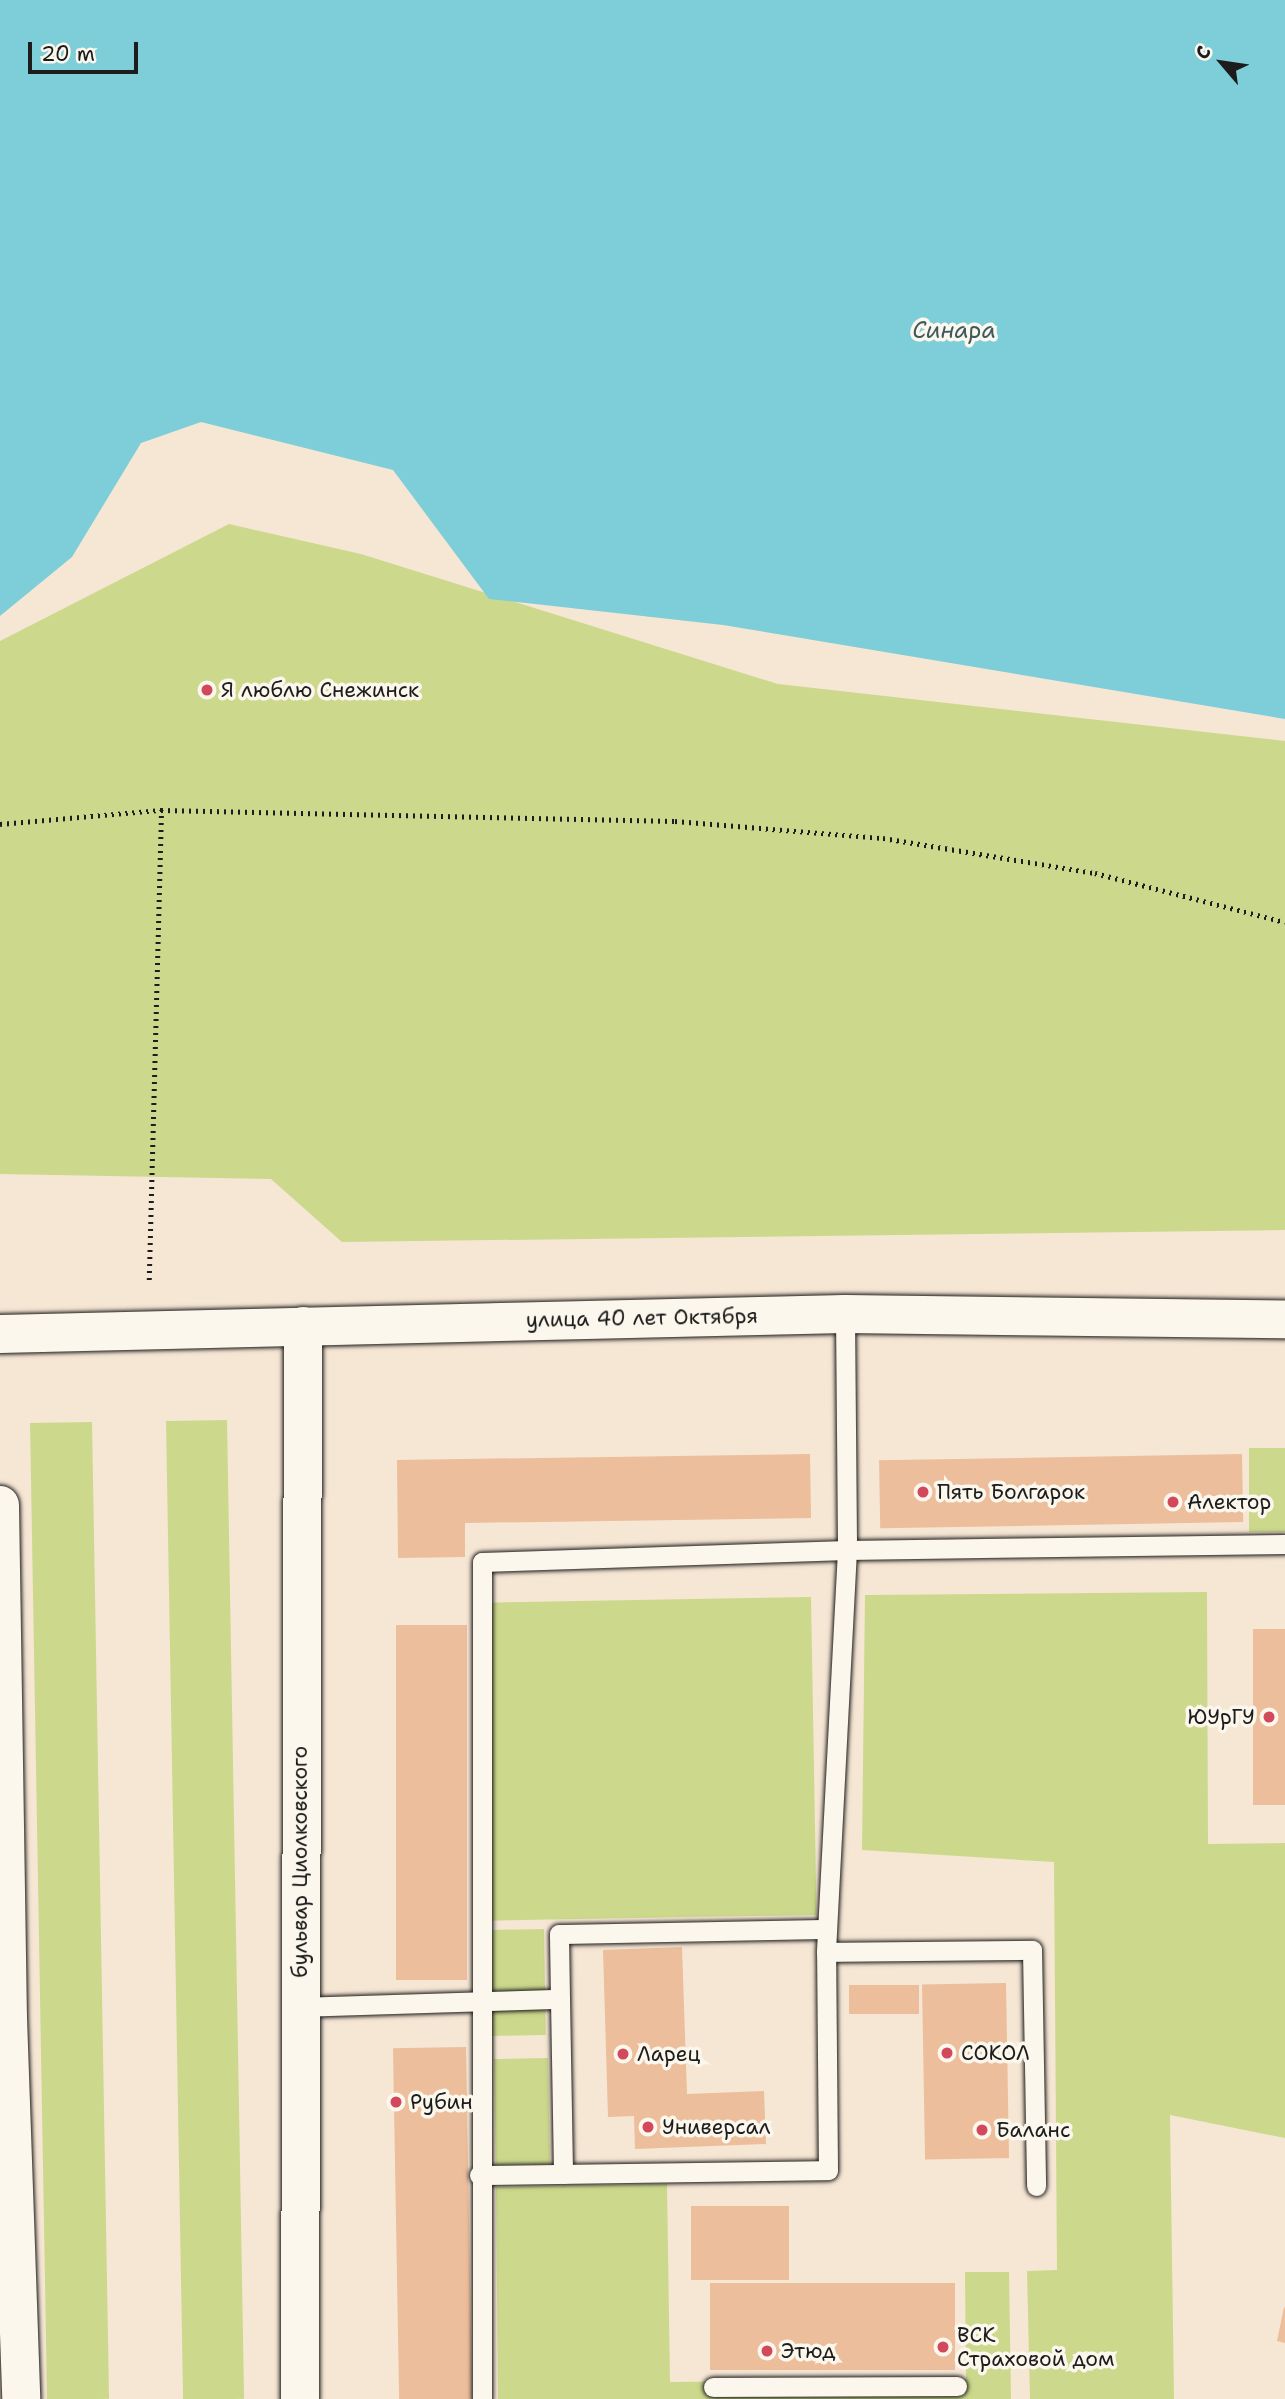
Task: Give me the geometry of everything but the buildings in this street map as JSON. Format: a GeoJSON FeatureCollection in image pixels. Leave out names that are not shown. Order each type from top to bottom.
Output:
{"type":"FeatureCollection","features":[{"type":"Feature","properties":{"kind":"street","name":"улица 40 лет Октября"},"geometry":{"type":"LineString","coordinates":[[0,1334],[845,1314],[1285,1319]]}},
{"type":"Feature","properties":{"kind":"street","name":"бульвар Циолковского"},"geometry":{"type":"LineString","coordinates":[[300,2399],[303,1326]]}},
{"type":"Feature","properties":{"kind":"street"},"geometry":{"type":"LineString","coordinates":[[0,1505],[4,2018],[21,2399]]}},
{"type":"Feature","properties":{"kind":"lane"},"geometry":{"type":"LineString","coordinates":[[479,2175],[828,2170],[826,1929],[847,1550],[845,1314]]}},
{"type":"Feature","properties":{"kind":"lane"},"geometry":{"type":"LineString","coordinates":[[482,2399],[479,2175],[482,2000],[482,1562],[847,1550],[1285,1544]]}},
{"type":"Feature","properties":{"kind":"lane"},"geometry":{"type":"LineString","coordinates":[[563,2174],[559,1934],[826,1929]]}},
{"type":"Feature","properties":{"kind":"lane"},"geometry":{"type":"LineString","coordinates":[[826,1952],[1032,1950],[1036,2186]]}},
{"type":"Feature","properties":{"kind":"lane"},"geometry":{"type":"LineString","coordinates":[[299,2007],[560,1999]]}},
{"type":"Feature","properties":{"kind":"lane"},"geometry":{"type":"LineString","coordinates":[[713,2387],[854,2393],[957,2386]]}},
{"type":"Feature","properties":{"kind":"path"},"geometry":{"type":"LineString","coordinates":[[149,1280],[161,810]]}},
{"type":"Feature","properties":{"kind":"path"},"geometry":{"type":"LineString","coordinates":[[0,824],[161,810],[675,821],[883,838],[1095,873],[1285,922]]}},
{"type":"Feature","properties":{"kind":"green space"},"geometry":{"type":"Polygon","coordinates":[[[229,524],[361,554],[778,684],[1285,741],[1285,1230],[342,1242],[271,1179],[0,1174],[0,641],[229,524]]]}},
{"type":"Feature","properties":{"kind":"green space"},"geometry":{"type":"Polygon","coordinates":[[[227,1420],[244,2399],[183,2399],[166,1421],[227,1420]]]}},
{"type":"Feature","properties":{"kind":"green space"},"geometry":{"type":"Polygon","coordinates":[[[92,1422],[109,2399],[47,2399],[30,1423],[92,1422]]]}},
{"type":"Feature","properties":{"kind":"green space"},"geometry":{"type":"Polygon","coordinates":[[[1249,1448],[1285,1448],[1285,1532],[1249,1532],[1249,1448]]]}},
{"type":"Feature","properties":{"kind":"green space"},"geometry":{"type":"Polygon","coordinates":[[[1207,1592],[1208,1844],[1285,1843],[1285,2138],[1170,2115],[1174,2399],[1030,2399],[1027,2271],[1057,2270],[1054,1862],[862,1850],[865,1595],[1207,1592]]]}},
{"type":"Feature","properties":{"kind":"green space"},"geometry":{"type":"Polygon","coordinates":[[[811,1597],[817,1915],[488,1921],[482,1603],[811,1597]]]}},
{"type":"Feature","properties":{"kind":"green space"},"geometry":{"type":"Polygon","coordinates":[[[544,1929],[546,2035],[492,2036],[490,1930],[544,1929]]]}},
{"type":"Feature","properties":{"kind":"green space"},"geometry":{"type":"Polygon","coordinates":[[[548,2058],[550,2164],[496,2165],[494,2059],[548,2058]]]}},
{"type":"Feature","properties":{"kind":"green space"},"geometry":{"type":"Polygon","coordinates":[[[667,2184],[670,2382],[966,2379],[965,2272],[1009,2272],[1011,2399],[498,2399],[496,2187],[667,2184]]]}},
{"type":"Feature","properties":{"kind":"water","name":"Синара"},"geometry":{"type":"Polygon","coordinates":[[[0,0],[1285,0],[1285,719],[723,625],[489,599],[393,470],[201,422],[141,443],[72,557],[0,616],[0,0]]]}},
{"type":"Feature","properties":{"kind":"place","name":"Я люблю Снежинск"},"geometry":{"type":"Point","coordinates":[207,690]}},
{"type":"Feature","properties":{"kind":"place","name":"Пять Болгарок"},"geometry":{"type":"Point","coordinates":[923,1492]}},
{"type":"Feature","properties":{"kind":"place","name":"Алектор"},"geometry":{"type":"Point","coordinates":[1173,1502]}},
{"type":"Feature","properties":{"kind":"place","name":"ЮУрГУ"},"geometry":{"type":"Point","coordinates":[1269,1717]}},
{"type":"Feature","properties":{"kind":"place","name":"СОКОЛ"},"geometry":{"type":"Point","coordinates":[947,2053]}},
{"type":"Feature","properties":{"kind":"place","name":"Ларец"},"geometry":{"type":"Point","coordinates":[623,2054]}},
{"type":"Feature","properties":{"kind":"place","name":"Рубин"},"geometry":{"type":"Point","coordinates":[396,2102]}},
{"type":"Feature","properties":{"kind":"place","name":"Универсал"},"geometry":{"type":"Point","coordinates":[648,2127]}},
{"type":"Feature","properties":{"kind":"place","name":"Баланс"},"geometry":{"type":"Point","coordinates":[982,2130]}},
{"type":"Feature","properties":{"kind":"place","name":"ВСК Страховой дом"},"geometry":{"type":"Point","coordinates":[943,2347]}},
{"type":"Feature","properties":{"kind":"place","name":"Этюд"},"geometry":{"type":"Point","coordinates":[767,2351]}}]}
